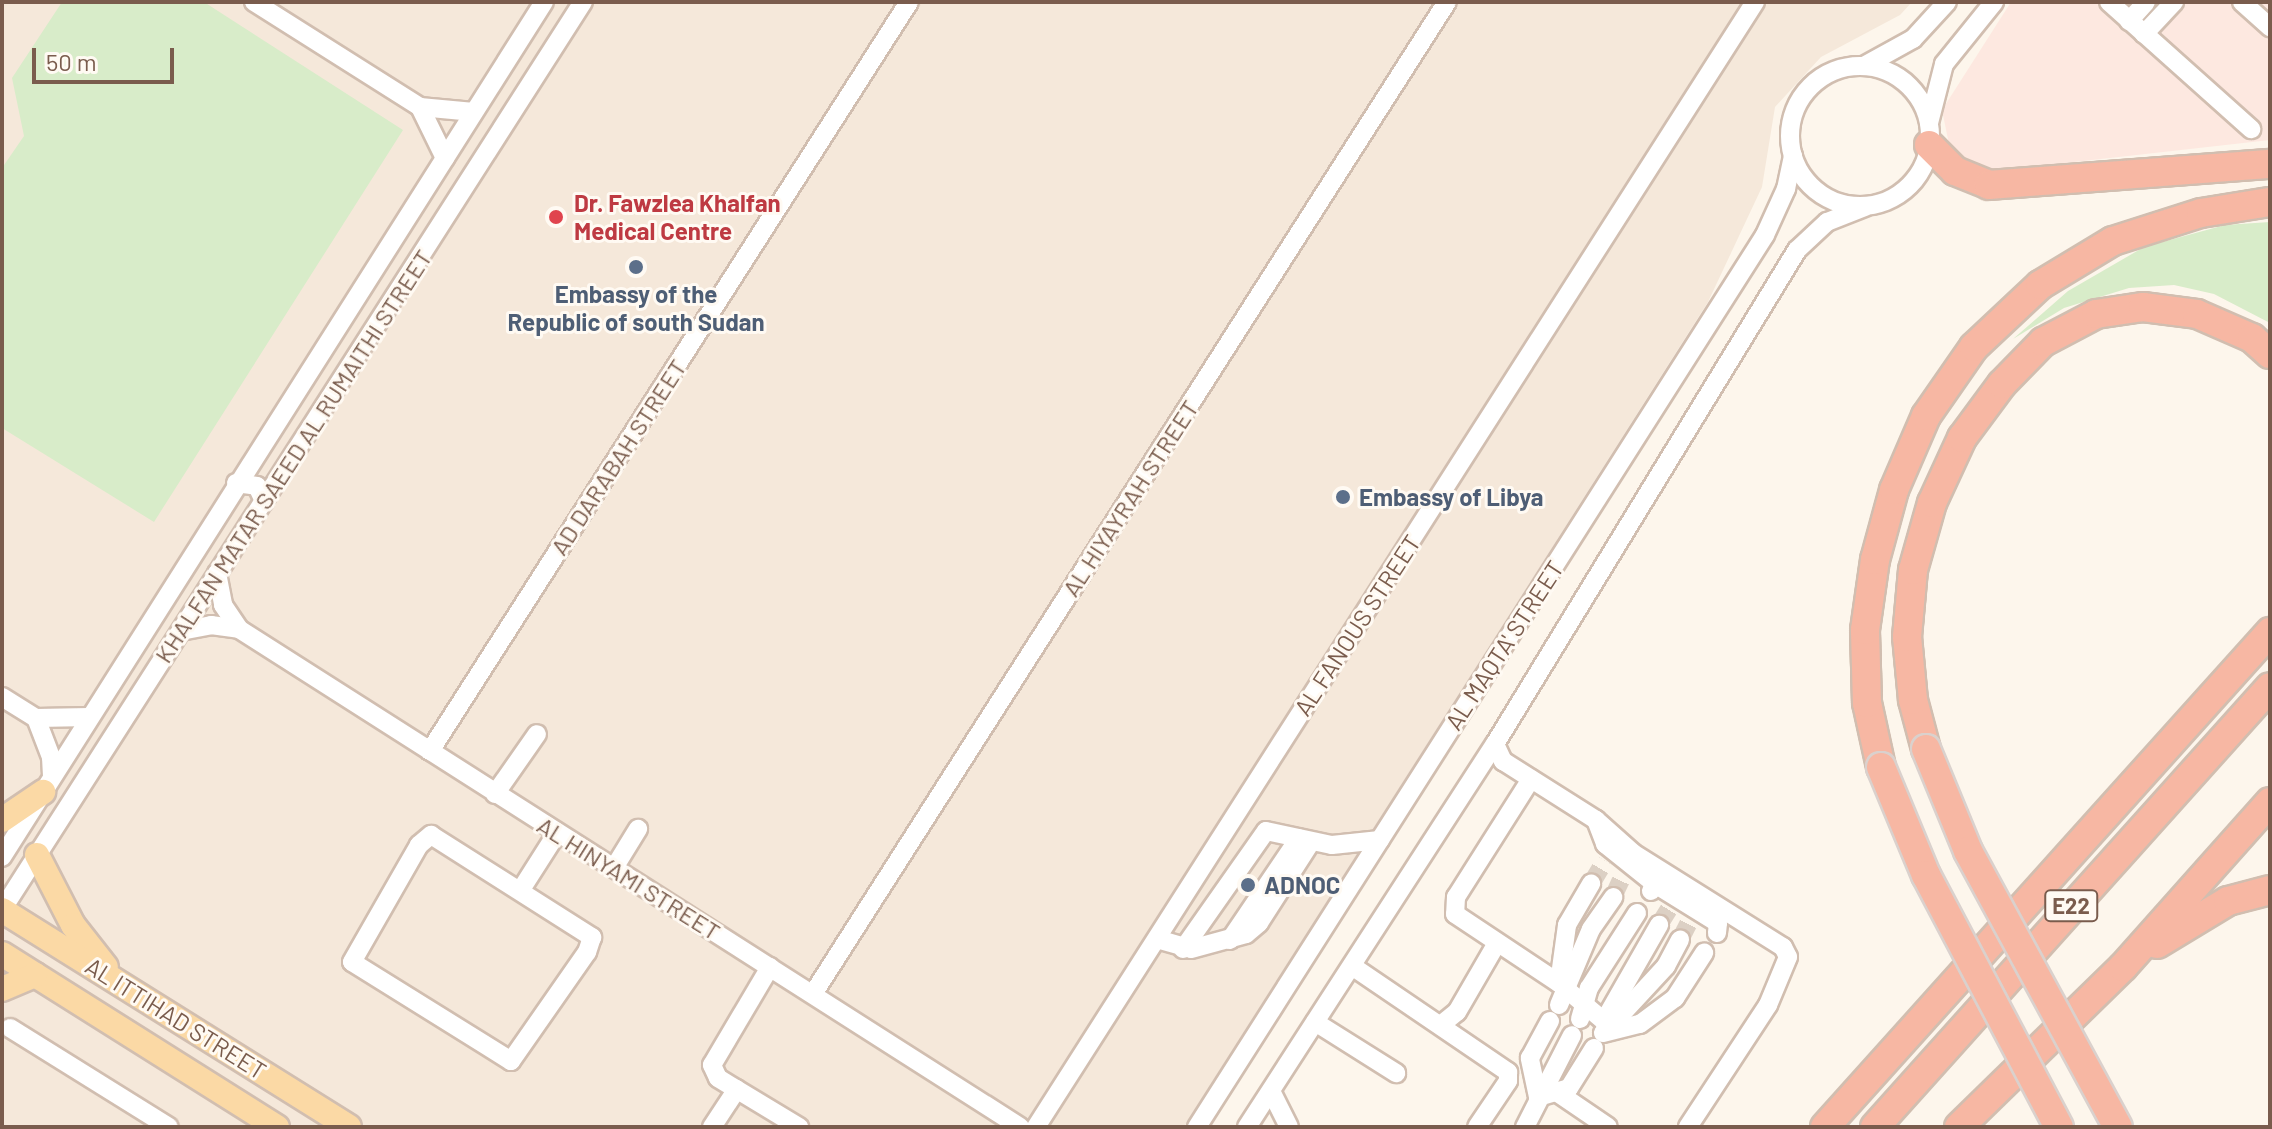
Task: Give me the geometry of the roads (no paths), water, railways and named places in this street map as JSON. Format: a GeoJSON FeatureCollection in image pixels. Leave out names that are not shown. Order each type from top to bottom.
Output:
{"type":"FeatureCollection","features":[{"type":"Feature","properties":{"kind":"highway"},"geometry":{"type":"LineString","coordinates":[[1929,136],[1955,171],[1989,185],[2270,164]]}},
{"type":"Feature","properties":{"kind":"highway"},"geometry":{"type":"LineString","coordinates":[[2059,1127],[1926,875],[1881,767],[1867,703],[1865,630],[1875,560],[1894,490],[1926,416],[1974,347],[2040,285],[2113,241],[2201,213],[2270,202]]}},
{"type":"Feature","properties":{"kind":"highway"},"geometry":{"type":"LineString","coordinates":[[2118,1127],[1968,851],[1926,749],[1913,700],[1907,637],[1913,570],[1932,503],[1962,438],[2002,384],[2043,342],[2096,314],[2143,307],[2197,314],[2252,338],[2270,354]]}},
{"type":"Feature","properties":{"kind":"highway"},"geometry":{"type":"LineString","coordinates":[[1825,1127],[2270,632]]}},
{"type":"Feature","properties":{"kind":"highway","name":"E22"},"geometry":{"type":"LineString","coordinates":[[1875,1127],[2270,687]]}},
{"type":"Feature","properties":{"kind":"highway"},"geometry":{"type":"LineString","coordinates":[[1959,1127],[1988,1093],[2123,967],[2270,802]]}},
{"type":"Feature","properties":{"kind":"highway"},"geometry":{"type":"LineString","coordinates":[[2123,967],[2218,906],[2270,890]]}},
{"type":"Feature","properties":{"kind":"highway"},"geometry":{"type":"LineString","coordinates":[[1977,1127],[1988,1093]]}},
{"type":"Feature","properties":{"kind":"main road"},"geometry":{"type":"LineString","coordinates":[[2,820],[48,785]]}},
{"type":"Feature","properties":{"kind":"main road"},"geometry":{"type":"LineString","coordinates":[[37,855],[73,925],[118,981]]}},
{"type":"Feature","properties":{"kind":"main road","name":"AL ITTIHAD STREET"},"geometry":{"type":"LineString","coordinates":[[2,910],[349,1127]]}},
{"type":"Feature","properties":{"kind":"main road","name":"AL ITTIHAD STREET"},"geometry":{"type":"LineString","coordinates":[[2,954],[277,1127]]}},
{"type":"Feature","properties":{"kind":"main road"},"geometry":{"type":"LineString","coordinates":[[2,989],[35,975]]}},
{"type":"Feature","properties":{"kind":"street"},"geometry":{"type":"LineString","coordinates":[[254,2],[420,107],[474,112]]}},
{"type":"Feature","properties":{"kind":"street","name":"KHALFAN MATAR SAEED AL RUMAITHI STREET"},"geometry":{"type":"LineString","coordinates":[[2,857],[236,483],[544,2]]}},
{"type":"Feature","properties":{"kind":"street","name":"KHALFAN MATAR SAEED AL RUMAITHI STREET"},"geometry":{"type":"LineString","coordinates":[[2,910],[583,2]]}},
{"type":"Feature","properties":{"kind":"street","name":"AD DARABAH STREET"},"geometry":{"type":"LineString","coordinates":[[430,751],[909,2]]}},
{"type":"Feature","properties":{"kind":"street","name":"AL HIYAYRAH STREET"},"geometry":{"type":"LineString","coordinates":[[813,994],[1447,2]]}},
{"type":"Feature","properties":{"kind":"street","name":"AL FANOUS STREET"},"geometry":{"type":"LineString","coordinates":[[1036,1127],[1755,2]]}},
{"type":"Feature","properties":{"kind":"street"},"geometry":{"type":"LineString","coordinates":[[1947,2],[1913,39],[1864,66],[1845,68],[1812,85],[1793,118],[1793,156],[1806,181],[1828,199],[1865,207],[1884,202],[1915,180],[1929,136],[1944,64],[1994,2]]}},
{"type":"Feature","properties":{"kind":"street"},"geometry":{"type":"LineString","coordinates":[[2109,2],[2251,129]]}},
{"type":"Feature","properties":{"kind":"street"},"geometry":{"type":"LineString","coordinates":[[2129,21],[2146,2]]}},
{"type":"Feature","properties":{"kind":"street"},"geometry":{"type":"LineString","coordinates":[[2144,34],[2174,2]]}},
{"type":"Feature","properties":{"kind":"street"},"geometry":{"type":"LineString","coordinates":[[2242,2],[2270,27]]}},
{"type":"Feature","properties":{"kind":"street"},"geometry":{"type":"LineString","coordinates":[[1864,66],[1900,78],[1914,91],[1929,136]]}},
{"type":"Feature","properties":{"kind":"street"},"geometry":{"type":"LineString","coordinates":[[420,107],[445,158]]}},
{"type":"Feature","properties":{"kind":"street","name":"AL MAQTA' STREET"},"geometry":{"type":"LineString","coordinates":[[1197,1127],[1765,235],[1781,205],[1793,156]]}},
{"type":"Feature","properties":{"kind":"street","name":"AL MAQTA' STREET"},"geometry":{"type":"LineString","coordinates":[[1247,1127],[1495,744],[1797,250],[1827,222],[1865,207]]}},
{"type":"Feature","properties":{"kind":"street"},"geometry":{"type":"LineString","coordinates":[[236,483],[257,486],[264,501]]}},
{"type":"Feature","properties":{"kind":"street"},"geometry":{"type":"LineString","coordinates":[[217,573],[223,605],[239,629]]}},
{"type":"Feature","properties":{"kind":"street"},"geometry":{"type":"LineString","coordinates":[[181,631],[211,625],[239,629]]}},
{"type":"Feature","properties":{"kind":"street","name":"AL HINYAMI STREET"},"geometry":{"type":"LineString","coordinates":[[239,629],[1020,1127]]}},
{"type":"Feature","properties":{"kind":"street"},"geometry":{"type":"LineString","coordinates":[[2,697],[36,718],[90,717]]}},
{"type":"Feature","properties":{"kind":"street"},"geometry":{"type":"LineString","coordinates":[[36,718],[51,757],[48,785]]}},
{"type":"Feature","properties":{"kind":"street"},"geometry":{"type":"LineString","coordinates":[[495,794],[537,734]]}},
{"type":"Feature","properties":{"kind":"street"},"geometry":{"type":"LineString","coordinates":[[1495,744],[1503,761],[1596,820],[1633,853],[1783,947],[1788,957],[1768,1005],[1688,1127]]}},
{"type":"Feature","properties":{"kind":"street"},"geometry":{"type":"LineString","coordinates":[[1531,779],[1453,907],[1462,920],[1497,943],[1579,1020],[1602,1033],[1626,1031],[1675,998],[1704,953]]}},
{"type":"Feature","properties":{"kind":"street"},"geometry":{"type":"LineString","coordinates":[[1596,820],[1608,856],[1694,913],[1718,923],[1717,933]]}},
{"type":"Feature","properties":{"kind":"street"},"geometry":{"type":"LineString","coordinates":[[614,868],[638,829]]}},
{"type":"Feature","properties":{"kind":"street"},"geometry":{"type":"LineString","coordinates":[[1183,949],[1261,834],[1272,830],[1305,840],[1380,840]]}},
{"type":"Feature","properties":{"kind":"street"},"geometry":{"type":"LineString","coordinates":[[522,888],[557,833]]}},
{"type":"Feature","properties":{"kind":"street"},"geometry":{"type":"LineString","coordinates":[[431,835],[522,888],[592,937],[587,952],[511,1061],[352,962],[419,845],[431,835]]}},
{"type":"Feature","properties":{"kind":"street"},"geometry":{"type":"LineString","coordinates":[[1157,939],[1183,949],[1230,940],[1259,923],[1305,840]]}},
{"type":"Feature","properties":{"kind":"street"},"geometry":{"type":"LineString","coordinates":[[1559,1000],[1567,925],[1591,884]]}},
{"type":"Feature","properties":{"kind":"street"},"geometry":{"type":"LineString","coordinates":[[1538,1097],[1530,1058],[1591,929],[1613,897]]}},
{"type":"Feature","properties":{"kind":"street"},"geometry":{"type":"LineString","coordinates":[[1525,1127],[1579,1020],[1589,988],[1637,913]]}},
{"type":"Feature","properties":{"kind":"street"},"geometry":{"type":"LineString","coordinates":[[1538,1097],[1569,1088],[1659,925]]}},
{"type":"Feature","properties":{"kind":"street"},"geometry":{"type":"LineString","coordinates":[[1602,1033],[1666,966],[1680,940]]}},
{"type":"Feature","properties":{"kind":"street"},"geometry":{"type":"LineString","coordinates":[[1442,1024],[1457,1012],[1497,943]]}},
{"type":"Feature","properties":{"kind":"street"},"geometry":{"type":"LineString","coordinates":[[1352,966],[1442,1024],[1508,1072],[1508,1081],[1477,1127]]}},
{"type":"Feature","properties":{"kind":"street"},"geometry":{"type":"LineString","coordinates":[[770,967],[713,1058],[718,1078],[799,1127]]}},
{"type":"Feature","properties":{"kind":"street"},"geometry":{"type":"LineString","coordinates":[[1315,1022],[1396,1073]]}},
{"type":"Feature","properties":{"kind":"street"},"geometry":{"type":"LineString","coordinates":[[10,1028],[169,1127]]}},
{"type":"Feature","properties":{"kind":"street"},"geometry":{"type":"LineString","coordinates":[[712,1127],[737,1089]]}},
{"type":"Feature","properties":{"kind":"street"},"geometry":{"type":"LineString","coordinates":[[1271,1091],[1289,1127]]}},
{"type":"Feature","properties":{"kind":"street"},"geometry":{"type":"LineString","coordinates":[[1558,1093],[1608,1127]]}},
{"type":"Feature","properties":{"kind":"tunnel"},"geometry":{"type":"LineString","coordinates":[[1591,884],[1605,861]]}},
{"type":"Feature","properties":{"kind":"tunnel"},"geometry":{"type":"LineString","coordinates":[[1613,897],[1624,873]]}},
{"type":"Feature","properties":{"kind":"tunnel"},"geometry":{"type":"LineString","coordinates":[[1659,925],[1672,904]]}},
{"type":"Feature","properties":{"kind":"tunnel"},"geometry":{"type":"LineString","coordinates":[[1680,940],[1692,916]]}},
{"type":"Feature","properties":{"kind":"place","name":"Dr. Fawzlea Khalfan Medical Centre"},"geometry":{"type":"Point","coordinates":[556,217]}},
{"type":"Feature","properties":{"kind":"place","name":"Embassy of the Republic of south Sudan"},"geometry":{"type":"Point","coordinates":[636,267]}},
{"type":"Feature","properties":{"kind":"place","name":"Embassy of Libya"},"geometry":{"type":"Point","coordinates":[1343,497]}},
{"type":"Feature","properties":{"kind":"place","name":"ADNOC"},"geometry":{"type":"Point","coordinates":[1248,885]}}]}
